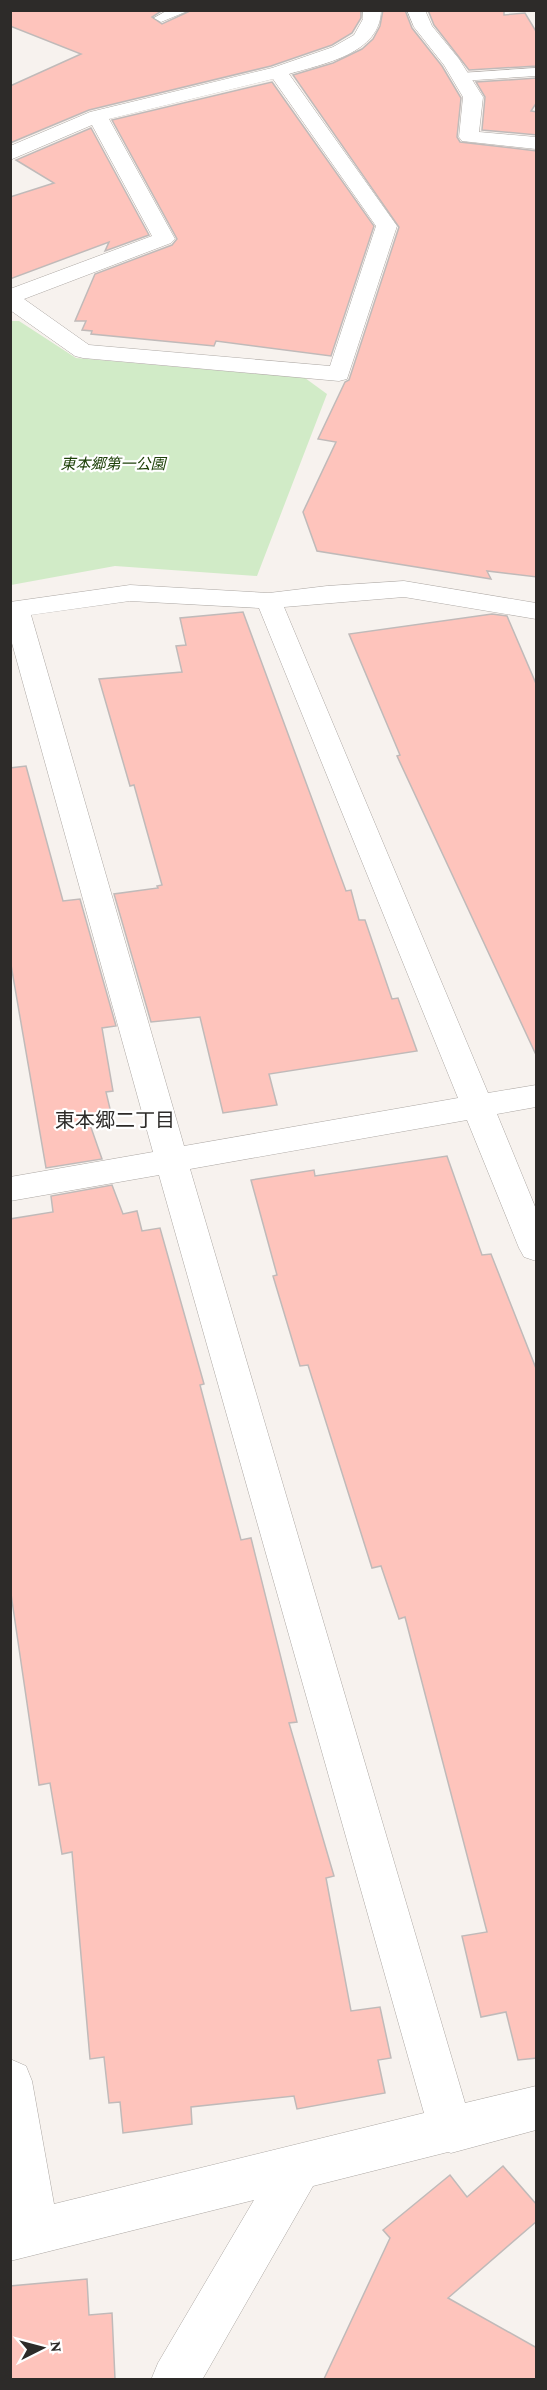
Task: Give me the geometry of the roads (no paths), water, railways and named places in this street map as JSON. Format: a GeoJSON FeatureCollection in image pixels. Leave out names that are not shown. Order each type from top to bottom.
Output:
{"type":"FeatureCollection","features":[{"type":"Feature","properties":{"kind":"street"},"geometry":{"type":"LineString","coordinates":[[10,154],[97,116],[278,72],[340,51],[362,38],[372,19],[372,10]]}},
{"type":"Feature","properties":{"kind":"street"},"geometry":{"type":"LineString","coordinates":[[416,10],[423,27],[473,96],[469,137],[537,143]]}},
{"type":"Feature","properties":{"kind":"street"},"geometry":{"type":"LineString","coordinates":[[10,298],[83,351],[339,374],[387,226],[278,72]]}},
{"type":"Feature","properties":{"kind":"street"},"geometry":{"type":"LineString","coordinates":[[10,298],[164,239],[97,116]]}},
{"type":"Feature","properties":{"kind":"street"},"geometry":{"type":"LineString","coordinates":[[451,2131],[13,609],[130,593],[269,601],[327,594],[404,589],[537,611]]}},
{"type":"Feature","properties":{"kind":"street"},"geometry":{"type":"LineString","coordinates":[[269,601],[537,1248]]}},
{"type":"Feature","properties":{"kind":"street"},"geometry":{"type":"LineString","coordinates":[[10,1189],[537,1096]]}},
{"type":"Feature","properties":{"kind":"street"},"geometry":{"type":"LineString","coordinates":[[10,2081],[23,2235],[537,2108]]}},
{"type":"Feature","properties":{"kind":"street"},"geometry":{"type":"LineString","coordinates":[[175,2379],[298,2168]]}},
{"type":"Feature","properties":{"kind":"lane"},"geometry":{"type":"LineString","coordinates":[[161,18],[183,10]]}},
{"type":"Feature","properties":{"kind":"lane"},"geometry":{"type":"LineString","coordinates":[[461,77],[537,72]]}},
{"type":"Feature","properties":{"kind":"district","name":"東本郷二丁目"},"geometry":{"type":"Point","coordinates":[115,1120]}},
{"type":"Feature","properties":{"kind":"park label","name":"東本郷第一公園"},"geometry":{"type":"Point","coordinates":[113,464]}}]}
